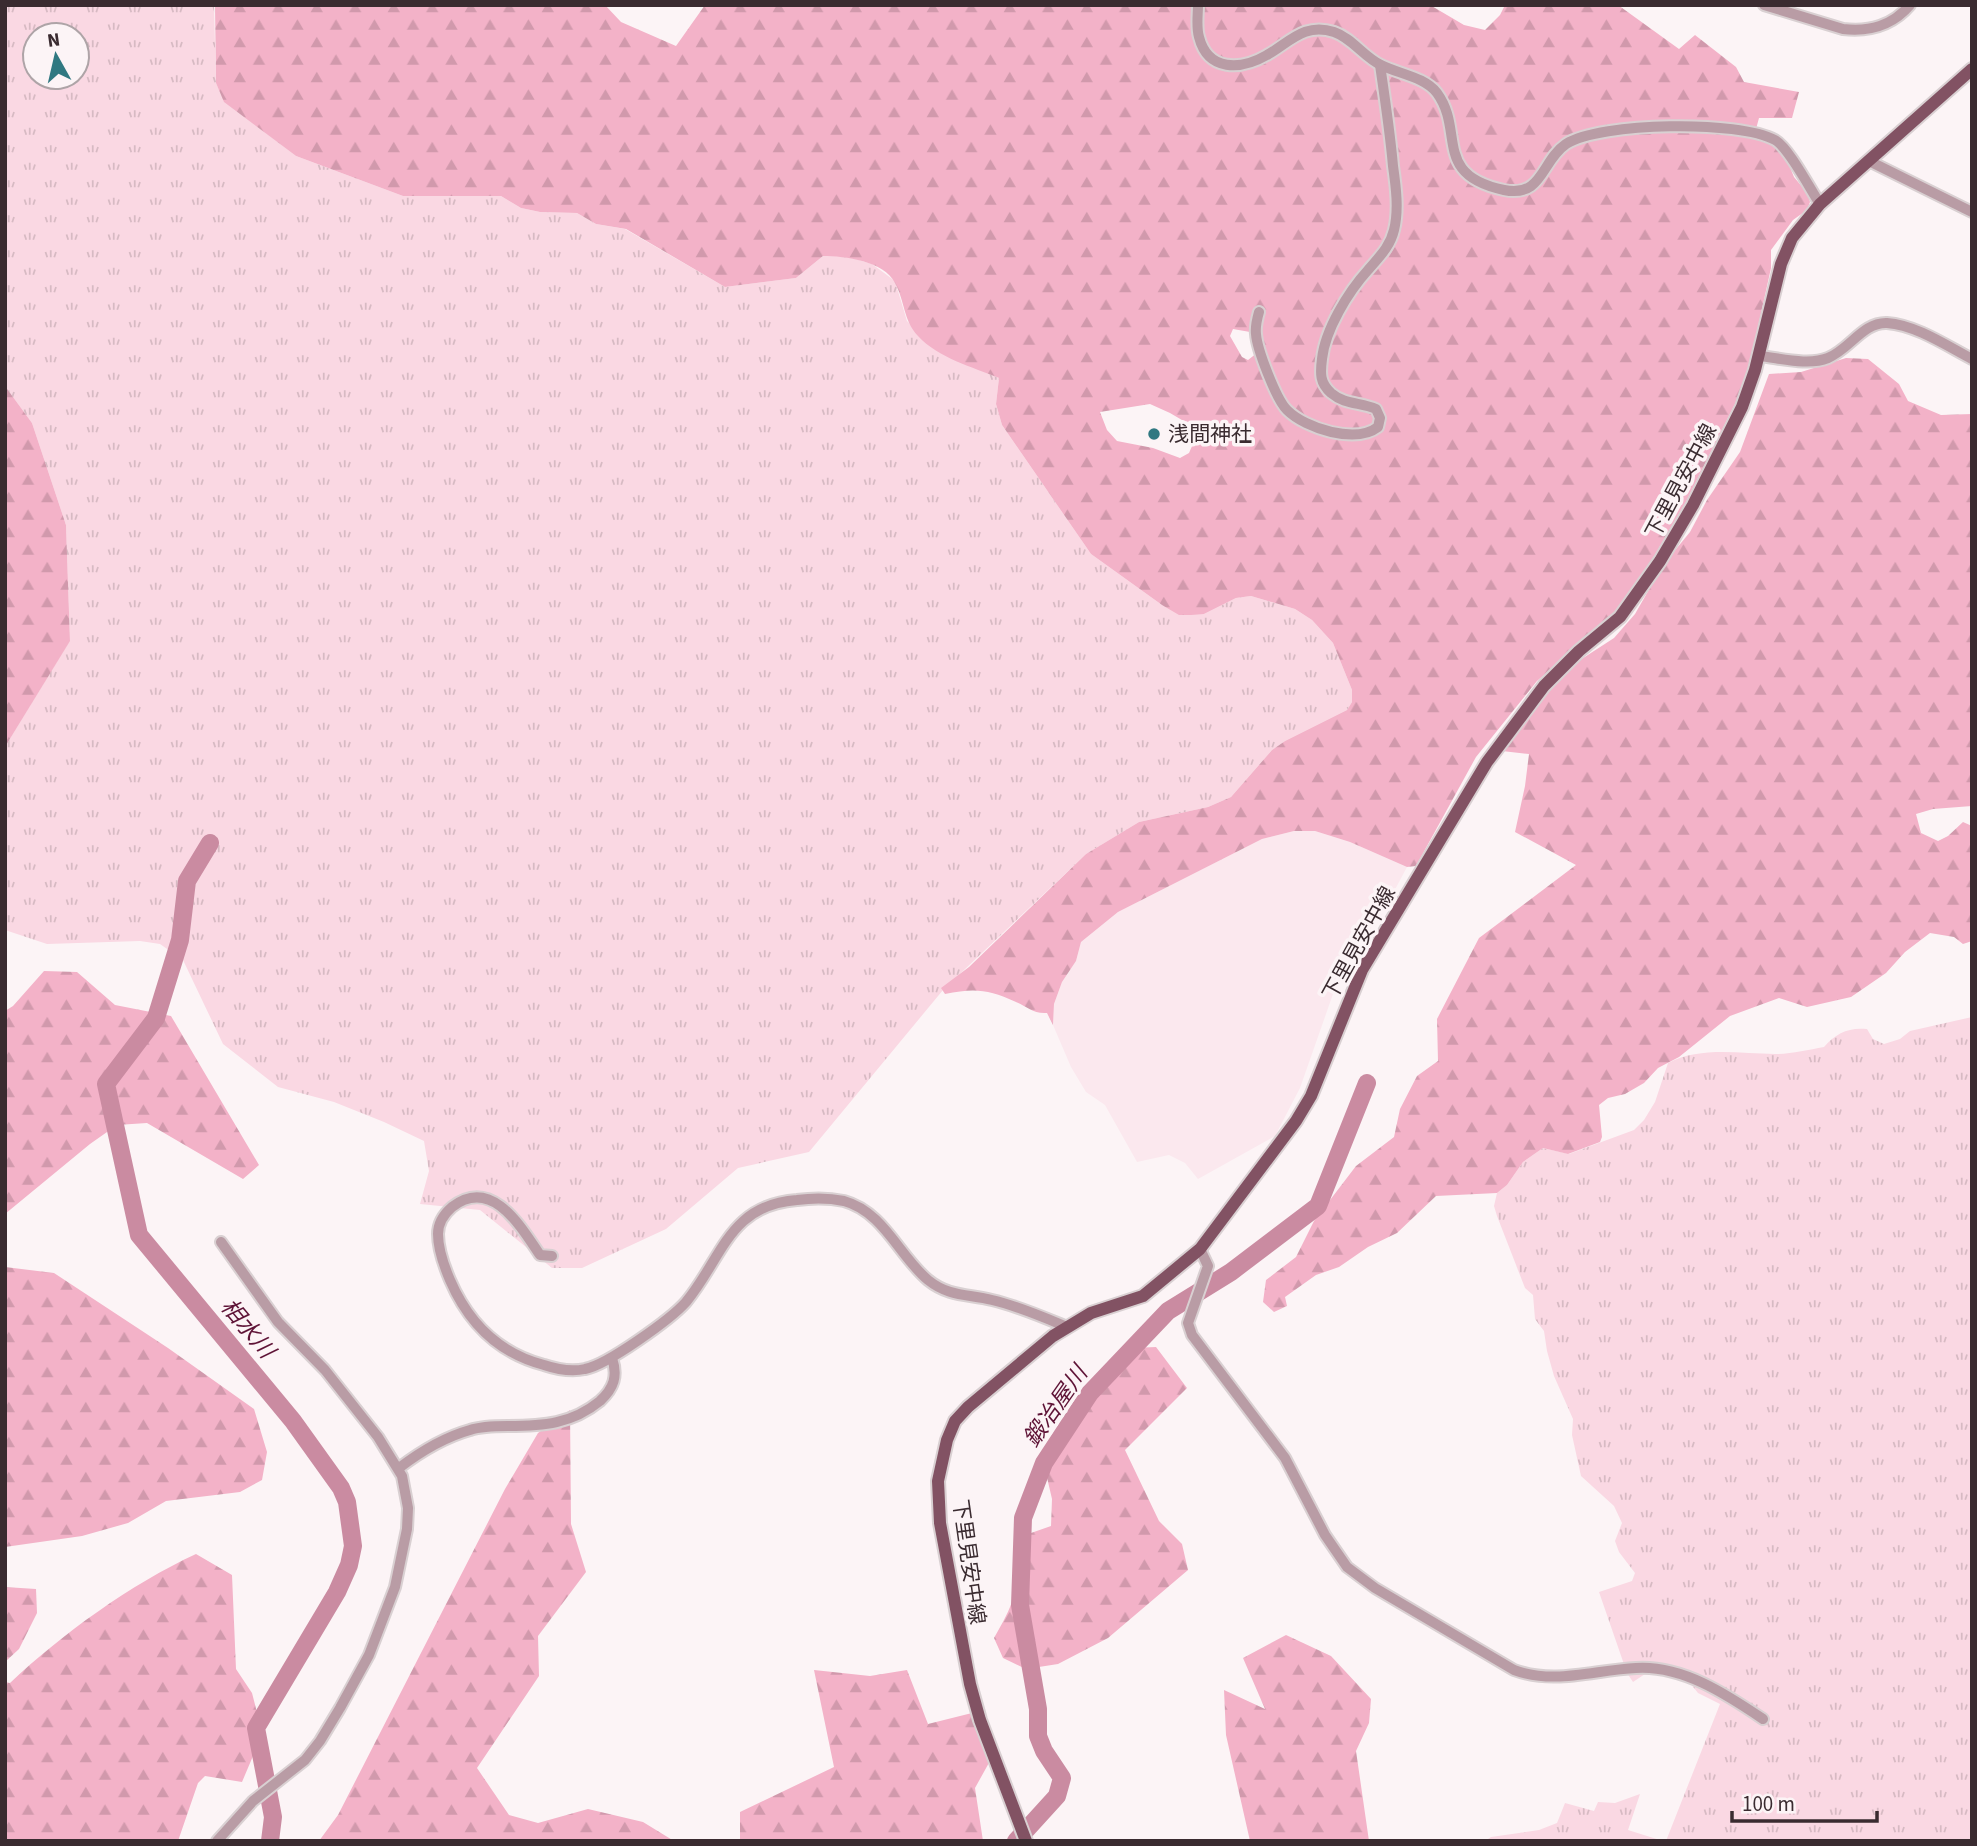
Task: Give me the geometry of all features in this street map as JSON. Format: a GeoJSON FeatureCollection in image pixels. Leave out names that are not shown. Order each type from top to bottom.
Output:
{"type":"FeatureCollection","features":[{"type":"Feature","properties":{"kind":"main road","name":"下里見安中線"},"geometry":{"type":"LineString","coordinates":[[1026,1841],[980,1720],[970,1684],[940,1523],[939,1481],[947,1440],[955,1420],[1067,1327],[1091,1313],[1143,1296],[1200,1249],[1296,1121],[1311,1096],[1362,970],[1486,762],[1544,686],[1579,651],[1620,617],[1660,561],[1693,505],[1742,407],[1759,356],[1781,264],[1792,238],[1821,204],[1972,69]]}},
{"type":"Feature","properties":{"kind":"street"},"geometry":{"type":"LineString","coordinates":[[1198,5],[1198,34],[1202,46],[1207,55],[1223,65],[1243,65],[1269,54],[1301,33],[1322,30],[1335,32],[1380,65],[1431,86],[1446,109],[1452,149],[1461,166],[1469,175],[1504,190],[1521,191],[1531,187],[1558,150],[1570,142],[1626,129],[1704,126],[1757,134],[1774,140],[1789,153],[1821,204]]}},
{"type":"Feature","properties":{"kind":"street"},"geometry":{"type":"LineString","coordinates":[[1764,5],[1843,30],[1855,31],[1889,23],[1910,5]]}},
{"type":"Feature","properties":{"kind":"street"},"geometry":{"type":"LineString","coordinates":[[1259,312],[1256,338],[1275,391],[1287,409],[1296,417],[1332,432],[1361,435],[1378,427],[1380,418],[1376,409],[1345,402],[1333,395],[1320,375],[1323,348],[1330,327],[1367,271],[1391,242],[1396,220],[1390,135],[1380,65]]}},
{"type":"Feature","properties":{"kind":"street"},"geometry":{"type":"LineString","coordinates":[[1869,161],[1972,212]]}},
{"type":"Feature","properties":{"kind":"street"},"geometry":{"type":"LineString","coordinates":[[1759,356],[1808,362],[1826,359],[1844,350],[1873,325],[1886,323],[1900,325],[1972,359]]}},
{"type":"Feature","properties":{"kind":"street"},"geometry":{"type":"LineString","coordinates":[[552,1256],[540,1255],[513,1215],[494,1202],[478,1197],[459,1202],[443,1215],[438,1233],[443,1263],[458,1300],[481,1331],[509,1352],[550,1367],[578,1370],[594,1367],[611,1358],[685,1303],[740,1222],[756,1210],[783,1201],[806,1199],[844,1201],[863,1210],[883,1227],[927,1279],[949,1294],[992,1300],[1067,1327]]}},
{"type":"Feature","properties":{"kind":"street"},"geometry":{"type":"LineString","coordinates":[[216,1841],[253,1801],[304,1760],[320,1741],[369,1655],[395,1587],[407,1529],[406,1498],[399,1468],[344,1393],[278,1322],[221,1242]]}},
{"type":"Feature","properties":{"kind":"street"},"geometry":{"type":"LineString","coordinates":[[1200,1249],[1208,1266],[1188,1323],[1192,1335],[1285,1458],[1325,1535],[1347,1567],[1374,1588],[1514,1670],[1533,1677],[1575,1676],[1638,1668],[1659,1669],[1687,1675],[1763,1718]]}},
{"type":"Feature","properties":{"kind":"street"},"geometry":{"type":"LineString","coordinates":[[399,1468],[436,1444],[472,1429],[550,1425],[568,1421],[606,1396],[615,1381],[616,1370],[611,1358]]}},
{"type":"Feature","properties":{"kind":"shaded area"},"geometry":{"type":"Polygon","coordinates":[[[1294,831],[1315,831],[1350,842],[1407,867],[1348,978],[1333,994],[1300,1088],[1275,1136],[1198,1179],[1185,1163],[1169,1155],[1137,1162],[1105,1105],[1086,1092],[1071,1067],[1053,1025],[1054,1004],[1062,982],[1076,961],[1081,942],[1118,912],[1262,839],[1294,831]]]}},
{"type":"Feature","properties":{"kind":"green space"},"geometry":{"type":"Polygon","coordinates":[[[5,5],[214,5],[216,83],[225,102],[296,156],[403,196],[501,196],[521,208],[540,212],[577,213],[596,224],[625,229],[725,287],[796,278],[823,256],[846,256],[872,264],[895,281],[907,321],[939,352],[999,378],[996,404],[1002,425],[1091,554],[1162,605],[1204,614],[1236,598],[1251,596],[1295,609],[1312,620],[1333,643],[1352,690],[1352,702],[1347,710],[1272,750],[1231,797],[1208,807],[1139,822],[1086,854],[943,990],[809,1152],[738,1168],[666,1229],[582,1268],[552,1268],[480,1210],[420,1204],[429,1171],[424,1141],[334,1102],[278,1087],[223,1044],[183,960],[160,944],[140,941],[47,944],[5,930],[5,747],[70,640],[66,525],[32,423],[5,386],[5,5]]]}},
{"type":"Feature","properties":{"kind":"green space"},"geometry":{"type":"Polygon","coordinates":[[[215,5],[605,5],[621,22],[676,46],[705,5],[1194,5],[1193,26],[1199,52],[1212,64],[1223,69],[1302,36],[1334,36],[1386,71],[1428,91],[1436,98],[1441,109],[1448,149],[1457,170],[1468,179],[1504,193],[1521,196],[1535,190],[1560,154],[1571,146],[1601,137],[1704,131],[1739,135],[1773,144],[1785,155],[1794,177],[1808,194],[1810,202],[1807,210],[1793,220],[1771,250],[1771,268],[1749,368],[1735,404],[1686,502],[1633,592],[1616,613],[1537,681],[1476,757],[1416,866],[1407,867],[1350,842],[1315,831],[1294,831],[1262,839],[1118,912],[1081,942],[1076,961],[1062,982],[1054,1004],[1053,1025],[1047,1013],[1034,1011],[997,994],[973,990],[945,994],[941,988],[969,967],[1086,854],[1139,822],[1208,807],[1231,797],[1272,750],[1347,710],[1352,702],[1352,690],[1333,643],[1312,620],[1295,609],[1251,596],[1236,598],[1204,614],[1179,615],[1091,554],[1002,425],[996,404],[999,378],[956,361],[926,344],[909,324],[895,283],[890,276],[873,265],[842,257],[823,256],[796,278],[725,287],[626,229],[596,224],[577,213],[540,212],[521,208],[501,196],[403,196],[296,156],[224,102],[216,83],[215,5]],[[1257,312],[1250,332],[1233,329],[1230,336],[1242,357],[1248,360],[1257,353],[1257,312]],[[1150,404],[1100,412],[1107,430],[1117,441],[1153,448],[1180,458],[1189,453],[1199,430],[1150,404]]]}},
{"type":"Feature","properties":{"kind":"green space"},"geometry":{"type":"Polygon","coordinates":[[[1201,5],[1430,5],[1464,25],[1485,30],[1500,15],[1505,5],[1618,5],[1679,49],[1695,35],[1736,67],[1744,82],[1799,92],[1792,118],[1759,118],[1756,129],[1626,124],[1597,128],[1567,137],[1553,147],[1536,176],[1520,187],[1504,187],[1484,180],[1463,164],[1440,92],[1380,60],[1336,28],[1299,29],[1268,49],[1235,63],[1210,54],[1202,34],[1201,5]]]}},
{"type":"Feature","properties":{"kind":"green space"},"geometry":{"type":"Polygon","coordinates":[[[1846,358],[1868,359],[1899,384],[1908,401],[1941,415],[1972,414],[1972,806],[1933,809],[1916,814],[1921,833],[1938,841],[1963,822],[1972,826],[1972,941],[1963,944],[1954,937],[1930,933],[1905,952],[1886,973],[1851,997],[1807,1007],[1779,998],[1730,1016],[1679,1057],[1658,1068],[1644,1083],[1625,1094],[1608,1098],[1599,1105],[1602,1137],[1600,1142],[1568,1154],[1543,1148],[1523,1162],[1507,1185],[1497,1193],[1436,1196],[1397,1233],[1368,1247],[1339,1267],[1316,1275],[1285,1297],[1287,1306],[1274,1312],[1263,1302],[1266,1280],[1296,1257],[1314,1221],[1356,1166],[1394,1137],[1400,1109],[1417,1076],[1438,1061],[1437,1019],[1479,938],[1576,865],[1515,832],[1529,754],[1502,751],[1547,690],[1577,662],[1614,638],[1635,614],[1663,565],[1690,532],[1707,500],[1740,452],[1769,374],[1801,372],[1846,358]]]}},
{"type":"Feature","properties":{"kind":"green space"},"geometry":{"type":"Polygon","coordinates":[[[5,386],[32,423],[66,525],[70,641],[5,747],[5,386]]]}},
{"type":"Feature","properties":{"kind":"green space"},"geometry":{"type":"Polygon","coordinates":[[[44,971],[77,972],[115,1005],[171,1016],[259,1165],[243,1179],[147,1123],[117,1125],[5,1214],[5,1011],[13,1006],[44,971]]]}},
{"type":"Feature","properties":{"kind":"green space"},"geometry":{"type":"Polygon","coordinates":[[[1972,1017],[1972,1841],[1666,1841],[1720,1704],[1698,1693],[1686,1678],[1651,1670],[1633,1682],[1627,1673],[1599,1592],[1632,1581],[1635,1573],[1619,1552],[1615,1541],[1622,1523],[1614,1506],[1581,1476],[1572,1435],[1573,1419],[1554,1376],[1544,1331],[1535,1319],[1533,1295],[1525,1288],[1497,1216],[1494,1206],[1497,1193],[1507,1185],[1523,1162],[1543,1148],[1569,1154],[1634,1130],[1655,1102],[1668,1063],[1681,1058],[1707,1053],[1800,1052],[1824,1047],[1838,1035],[1854,1029],[1867,1029],[1873,1039],[1884,1044],[1900,1039],[1910,1031],[1972,1017]]]}},
{"type":"Feature","properties":{"kind":"green space"},"geometry":{"type":"Polygon","coordinates":[[[5,1267],[54,1273],[254,1409],[267,1452],[262,1480],[240,1492],[166,1501],[128,1523],[82,1536],[5,1547],[5,1267]]]}},
{"type":"Feature","properties":{"kind":"green space"},"geometry":{"type":"Polygon","coordinates":[[[1156,1347],[1187,1388],[1125,1450],[1159,1521],[1182,1544],[1188,1570],[1108,1638],[1058,1664],[1026,1669],[1003,1658],[994,1638],[1012,1603],[1017,1572],[1017,1544],[1031,1533],[1051,1526],[1052,1499],[1042,1456],[1064,1429],[1093,1385],[1132,1348],[1156,1347]]]}},
{"type":"Feature","properties":{"kind":"green space"},"geometry":{"type":"Polygon","coordinates":[[[570,1410],[571,1524],[586,1572],[538,1636],[539,1676],[477,1768],[509,1815],[538,1823],[588,1809],[643,1822],[674,1841],[319,1841],[338,1815],[505,1489],[538,1433],[570,1410]]]}},
{"type":"Feature","properties":{"kind":"green space"},"geometry":{"type":"Polygon","coordinates":[[[196,1554],[232,1575],[236,1669],[252,1693],[261,1728],[242,1782],[205,1776],[198,1783],[178,1841],[5,1841],[5,1682],[10,1683],[98,1611],[171,1566],[196,1554]]]}},
{"type":"Feature","properties":{"kind":"green space"},"geometry":{"type":"Polygon","coordinates":[[[5,1587],[36,1589],[37,1613],[19,1649],[5,1662],[5,1587]]]}},
{"type":"Feature","properties":{"kind":"green space"},"geometry":{"type":"Polygon","coordinates":[[[1286,1635],[1331,1656],[1371,1699],[1369,1723],[1356,1751],[1369,1841],[1250,1841],[1226,1735],[1224,1690],[1265,1709],[1243,1658],[1286,1635]]]}},
{"type":"Feature","properties":{"kind":"green space"},"geometry":{"type":"Polygon","coordinates":[[[814,1670],[870,1676],[907,1670],[928,1724],[972,1713],[990,1761],[975,1788],[983,1841],[740,1841],[740,1812],[834,1767],[814,1670]]]}},
{"type":"Feature","properties":{"kind":"green space"},"geometry":{"type":"Polygon","coordinates":[[[1640,1794],[1628,1830],[1663,1841],[1485,1841],[1491,1837],[1539,1830],[1557,1823],[1565,1803],[1594,1811],[1598,1802],[1615,1803],[1640,1794]]]}},
{"type":"Feature","properties":{"kind":"waterway","name":"相水川"},"geometry":{"type":"LineString","coordinates":[[210,843],[187,881],[180,940],[156,1018],[106,1084],[139,1235],[293,1421],[341,1488],[347,1502],[353,1546],[349,1565],[337,1592],[256,1728],[273,1817],[270,1841]]}},
{"type":"Feature","properties":{"kind":"waterway","name":"鍛冶屋川"},"geometry":{"type":"LineString","coordinates":[[1016,1841],[1057,1796],[1062,1778],[1044,1751],[1038,1736],[1038,1709],[1020,1605],[1023,1518],[1044,1463],[1090,1393],[1168,1311],[1231,1272],[1318,1206],[1367,1083]]}},
{"type":"Feature","properties":{"kind":"place","name":"浅間神社"},"geometry":{"type":"Point","coordinates":[1154,434]}}]}
